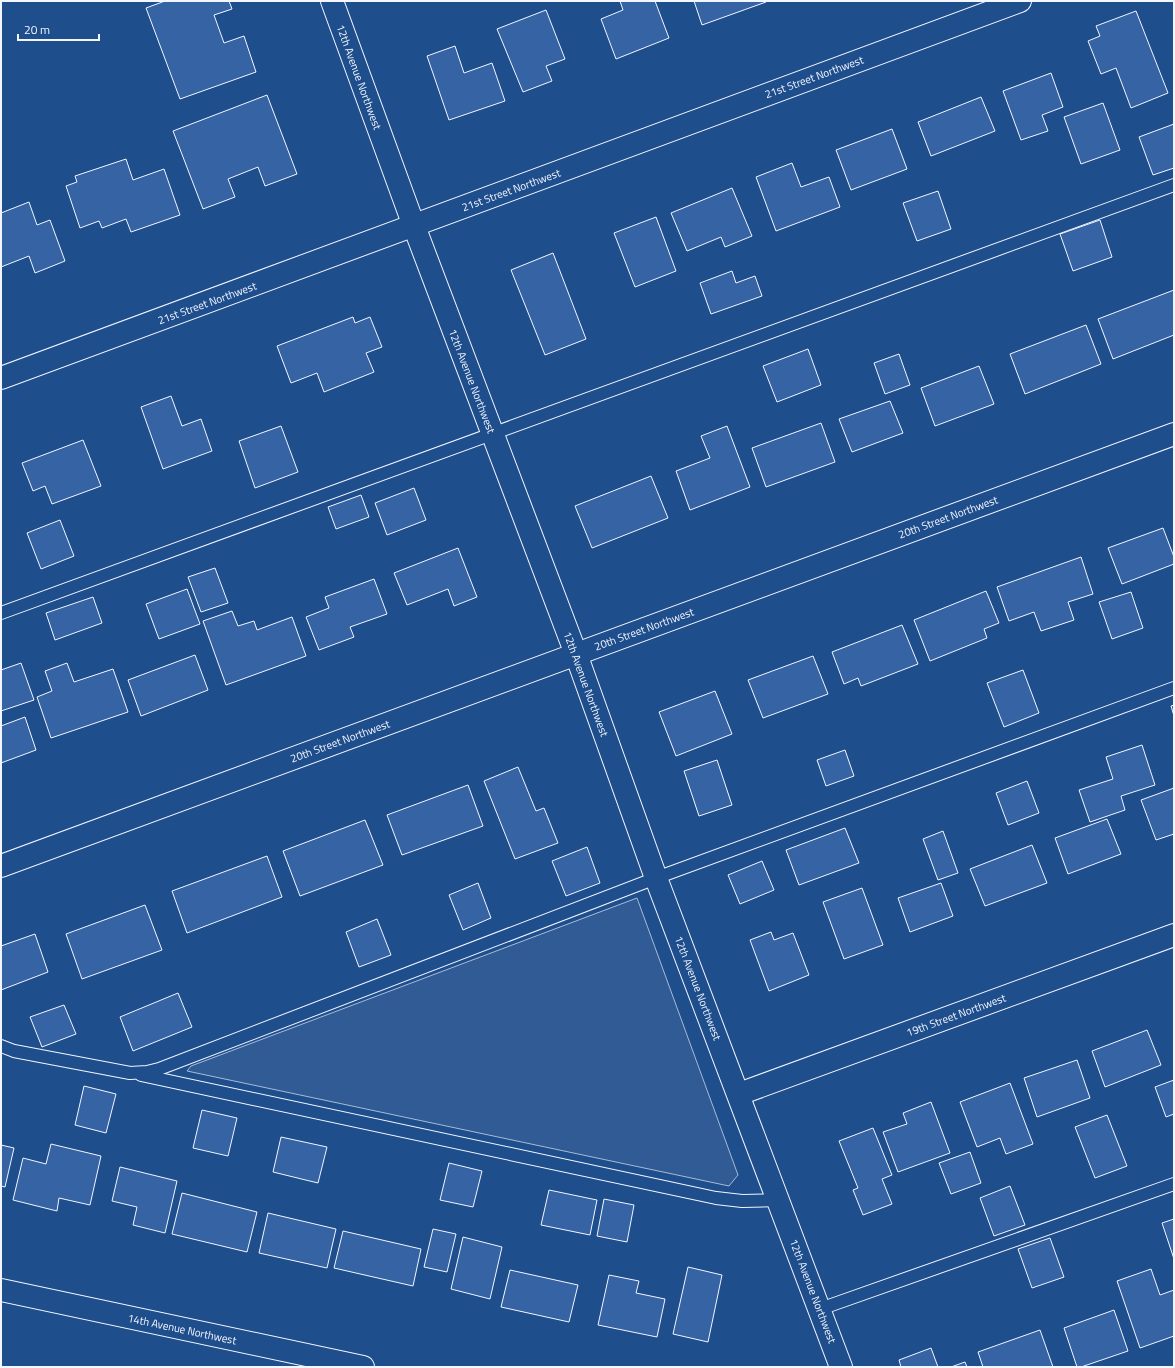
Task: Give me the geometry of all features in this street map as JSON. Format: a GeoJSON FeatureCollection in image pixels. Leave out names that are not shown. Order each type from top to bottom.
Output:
{"type":"FeatureCollection","features":[{"type":"Feature","properties":{"kind":"street","name":"12th Avenue Northwest"},"geometry":{"type":"LineString","coordinates":[[332,1],[414,226],[576,654],[656,878],[841,1367]]}},
{"type":"Feature","properties":{"kind":"street","name":"21st Street Northwest"},"geometry":{"type":"LineString","coordinates":[[1,378],[1020,1]]}},
{"type":"Feature","properties":{"kind":"street","name":"20th Street Northwest"},"geometry":{"type":"LineString","coordinates":[[1,866],[1174,434]]}},
{"type":"Feature","properties":{"kind":"street","name":"19th Street Northwest"},"geometry":{"type":"LineString","coordinates":[[739,1094],[1174,935]]}},
{"type":"Feature","properties":{"kind":"street","name":"14th Avenue Northwest"},"geometry":{"type":"LineString","coordinates":[[1,1290],[362,1367]]}},
{"type":"Feature","properties":{"kind":"lane"},"geometry":{"type":"LineString","coordinates":[[1,613],[1174,185]]}},
{"type":"Feature","properties":{"kind":"lane"},"geometry":{"type":"LineString","coordinates":[[130,1073],[147,1072],[159,1069],[656,878],[1174,688]]}},
{"type":"Feature","properties":{"kind":"lane"},"geometry":{"type":"LineString","coordinates":[[1,1046],[14,1051],[130,1073],[716,1198],[742,1201],[779,1200]]}},
{"type":"Feature","properties":{"kind":"lane"},"geometry":{"type":"LineString","coordinates":[[820,1309],[1174,1184]]}},
{"type":"Feature","properties":{"kind":"shaded area"},"geometry":{"type":"Polygon","coordinates":[[[637,898],[738,1175],[729,1186],[187,1071],[191,1066],[637,898]]]}},
{"type":"Feature","properties":{"kind":"building"},"geometry":{"type":"Polygon","coordinates":[[[165,1],[229,1],[232,9],[214,15],[224,43],[244,36],[256,72],[180,99],[146,8],[165,1]]]}},
{"type":"Feature","properties":{"kind":"building"},"geometry":{"type":"Polygon","coordinates":[[[620,1],[655,1],[669,38],[616,59],[601,19],[623,10],[620,1]]]}},
{"type":"Feature","properties":{"kind":"building"},"geometry":{"type":"Polygon","coordinates":[[[694,1],[766,1],[766,2],[702,25],[694,1]]]}},
{"type":"Feature","properties":{"kind":"building"},"geometry":{"type":"Polygon","coordinates":[[[546,10],[565,59],[546,66],[552,81],[523,92],[497,29],[546,10]]]}},
{"type":"Feature","properties":{"kind":"building"},"geometry":{"type":"Polygon","coordinates":[[[1136,11],[1168,93],[1131,108],[1116,68],[1101,74],[1088,41],[1100,36],[1096,26],[1136,11]]]}},
{"type":"Feature","properties":{"kind":"building"},"geometry":{"type":"Polygon","coordinates":[[[455,46],[464,73],[492,63],[505,101],[449,120],[427,56],[455,46]]]}},
{"type":"Feature","properties":{"kind":"building"},"geometry":{"type":"Polygon","coordinates":[[[1051,73],[1063,107],[1042,115],[1048,131],[1021,140],[1003,91],[1051,73]]]}},
{"type":"Feature","properties":{"kind":"building"},"geometry":{"type":"Polygon","coordinates":[[[267,95],[297,174],[265,186],[258,167],[228,179],[235,197],[203,209],[173,131],[267,95]]]}},
{"type":"Feature","properties":{"kind":"building"},"geometry":{"type":"Polygon","coordinates":[[[981,97],[995,131],[931,156],[918,122],[981,97]]]}},
{"type":"Feature","properties":{"kind":"building"},"geometry":{"type":"Polygon","coordinates":[[[1103,103],[1120,150],[1081,164],[1064,117],[1103,103]]]}},
{"type":"Feature","properties":{"kind":"building"},"geometry":{"type":"Polygon","coordinates":[[[1174,124],[1174,168],[1153,175],[1139,137],[1174,124]]]}},
{"type":"Feature","properties":{"kind":"building"},"geometry":{"type":"Polygon","coordinates":[[[892,129],[907,169],[851,190],[836,150],[892,129]]]}},
{"type":"Feature","properties":{"kind":"building"},"geometry":{"type":"Polygon","coordinates":[[[126,159],[133,180],[164,169],[180,215],[131,232],[126,219],[102,228],[99,221],[80,228],[66,186],[77,182],[75,176],[126,159]]]}},
{"type":"Feature","properties":{"kind":"building"},"geometry":{"type":"Polygon","coordinates":[[[792,163],[801,187],[829,177],[840,207],[776,231],[756,177],[792,163]]]}},
{"type":"Feature","properties":{"kind":"building"},"geometry":{"type":"Polygon","coordinates":[[[732,188],[752,236],[725,247],[721,237],[687,251],[671,213],[732,188]]]}},
{"type":"Feature","properties":{"kind":"building"},"geometry":{"type":"Polygon","coordinates":[[[938,191],[951,229],[917,241],[903,203],[938,191]]]}},
{"type":"Feature","properties":{"kind":"building"},"geometry":{"type":"Polygon","coordinates":[[[29,202],[37,225],[50,220],[65,261],[35,273],[29,256],[1,267],[1,213],[29,202]]]}},
{"type":"Feature","properties":{"kind":"building"},"geometry":{"type":"Polygon","coordinates":[[[656,217],[676,271],[635,287],[614,233],[656,217]]]}},
{"type":"Feature","properties":{"kind":"building"},"geometry":{"type":"Polygon","coordinates":[[[1100,220],[1112,257],[1073,271],[1060,234],[1100,220]]]}},
{"type":"Feature","properties":{"kind":"building"},"geometry":{"type":"Polygon","coordinates":[[[553,253],[586,339],[545,355],[511,270],[553,253]]]}},
{"type":"Feature","properties":{"kind":"building"},"geometry":{"type":"Polygon","coordinates":[[[732,271],[736,283],[755,276],[762,296],[711,314],[700,283],[732,271]]]}},
{"type":"Feature","properties":{"kind":"building"},"geometry":{"type":"Polygon","coordinates":[[[1174,290],[1174,335],[1113,359],[1098,319],[1174,290]]]}},
{"type":"Feature","properties":{"kind":"building"},"geometry":{"type":"Polygon","coordinates":[[[353,317],[355,323],[370,317],[382,347],[366,353],[374,372],[324,392],[317,373],[291,383],[277,346],[353,317]]]}},
{"type":"Feature","properties":{"kind":"building"},"geometry":{"type":"Polygon","coordinates":[[[1086,325],[1101,364],[1025,394],[1010,354],[1086,325]]]}},
{"type":"Feature","properties":{"kind":"building"},"geometry":{"type":"Polygon","coordinates":[[[808,349],[821,385],[777,402],[763,366],[808,349]]]}},
{"type":"Feature","properties":{"kind":"building"},"geometry":{"type":"Polygon","coordinates":[[[899,354],[910,385],[885,394],[874,363],[899,354]]]}},
{"type":"Feature","properties":{"kind":"building"},"geometry":{"type":"Polygon","coordinates":[[[979,366],[994,404],[935,426],[921,388],[979,366]]]}},
{"type":"Feature","properties":{"kind":"building"},"geometry":{"type":"Polygon","coordinates":[[[171,396],[182,426],[201,419],[212,451],[163,469],[141,407],[171,396]]]}},
{"type":"Feature","properties":{"kind":"building"},"geometry":{"type":"Polygon","coordinates":[[[890,401],[903,433],[852,452],[839,419],[890,401]]]}},
{"type":"Feature","properties":{"kind":"building"},"geometry":{"type":"Polygon","coordinates":[[[821,423],[835,462],[766,487],[752,448],[821,423]]]}},
{"type":"Feature","properties":{"kind":"building"},"geometry":{"type":"Polygon","coordinates":[[[281,426],[298,472],[255,488],[239,441],[281,426]]]}},
{"type":"Feature","properties":{"kind":"building"},"geometry":{"type":"Polygon","coordinates":[[[727,426],[750,487],[690,510],[676,471],[710,458],[701,436],[727,426]]]}},
{"type":"Feature","properties":{"kind":"building"},"geometry":{"type":"Polygon","coordinates":[[[83,440],[101,486],[52,504],[45,486],[33,491],[22,463],[83,440]]]}},
{"type":"Feature","properties":{"kind":"building"},"geometry":{"type":"Polygon","coordinates":[[[651,476],[668,518],[592,548],[575,506],[651,476]]]}},
{"type":"Feature","properties":{"kind":"building"},"geometry":{"type":"Polygon","coordinates":[[[414,488],[426,520],[387,535],[375,503],[414,488]]]}},
{"type":"Feature","properties":{"kind":"building"},"geometry":{"type":"Polygon","coordinates":[[[361,495],[369,517],[336,529],[328,507],[361,495]]]}},
{"type":"Feature","properties":{"kind":"building"},"geometry":{"type":"Polygon","coordinates":[[[60,520],[74,556],[41,569],[27,533],[60,520]]]}},
{"type":"Feature","properties":{"kind":"building"},"geometry":{"type":"Polygon","coordinates":[[[1163,528],[1174,557],[1174,564],[1122,584],[1108,548],[1163,528]]]}},
{"type":"Feature","properties":{"kind":"building"},"geometry":{"type":"Polygon","coordinates":[[[458,548],[477,597],[454,606],[448,589],[407,605],[394,573],[458,548]]]}},
{"type":"Feature","properties":{"kind":"building"},"geometry":{"type":"Polygon","coordinates":[[[1081,557],[1093,594],[1068,602],[1074,620],[1041,631],[1034,612],[1009,621],[997,587],[1081,557]]]}},
{"type":"Feature","properties":{"kind":"building"},"geometry":{"type":"Polygon","coordinates":[[[215,568],[228,603],[201,612],[188,577],[215,568]]]}},
{"type":"Feature","properties":{"kind":"building"},"geometry":{"type":"Polygon","coordinates":[[[374,579],[387,614],[350,627],[354,637],[319,650],[306,617],[329,608],[325,597],[374,579]]]}},
{"type":"Feature","properties":{"kind":"building"},"geometry":{"type":"Polygon","coordinates":[[[187,589],[200,624],[159,639],[146,604],[187,589]]]}},
{"type":"Feature","properties":{"kind":"building"},"geometry":{"type":"Polygon","coordinates":[[[986,591],[999,623],[984,629],[987,638],[930,661],[914,620],[986,591]]]}},
{"type":"Feature","properties":{"kind":"building"},"geometry":{"type":"Polygon","coordinates":[[[1131,592],[1143,628],[1112,639],[1099,602],[1131,592]]]}},
{"type":"Feature","properties":{"kind":"building"},"geometry":{"type":"Polygon","coordinates":[[[93,597],[102,623],[55,640],[46,613],[93,597]]]}},
{"type":"Feature","properties":{"kind":"building"},"geometry":{"type":"Polygon","coordinates":[[[232,611],[238,626],[254,621],[257,630],[292,617],[306,656],[226,685],[203,621],[232,611]]]}},
{"type":"Feature","properties":{"kind":"building"},"geometry":{"type":"Polygon","coordinates":[[[902,625],[918,664],[861,686],[858,678],[844,684],[832,652],[902,625]]]}},
{"type":"Feature","properties":{"kind":"building"},"geometry":{"type":"Polygon","coordinates":[[[195,655],[208,690],[141,716],[128,680],[195,655]]]}},
{"type":"Feature","properties":{"kind":"building"},"geometry":{"type":"Polygon","coordinates":[[[813,656],[828,694],[763,718],[748,680],[813,656]]]}},
{"type":"Feature","properties":{"kind":"building"},"geometry":{"type":"Polygon","coordinates":[[[21,663],[34,700],[1,711],[1,670],[21,663]]]}},
{"type":"Feature","properties":{"kind":"building"},"geometry":{"type":"Polygon","coordinates":[[[67,663],[74,682],[113,669],[128,712],[51,738],[37,697],[52,691],[45,671],[67,663]]]}},
{"type":"Feature","properties":{"kind":"building"},"geometry":{"type":"Polygon","coordinates":[[[1023,670],[1039,713],[1004,727],[987,683],[1023,670]]]}},
{"type":"Feature","properties":{"kind":"building"},"geometry":{"type":"Polygon","coordinates":[[[715,691],[732,734],[676,756],[659,712],[715,691]]]}},
{"type":"Feature","properties":{"kind":"building"},"geometry":{"type":"Polygon","coordinates":[[[1174,705],[1174,716],[1171,706],[1174,705]]]}},
{"type":"Feature","properties":{"kind":"building"},"geometry":{"type":"Polygon","coordinates":[[[25,717],[36,750],[1,763],[1,726],[25,717]]]}},
{"type":"Feature","properties":{"kind":"building"},"geometry":{"type":"Polygon","coordinates":[[[1142,745],[1155,785],[1121,796],[1125,810],[1090,822],[1079,790],[1113,779],[1106,757],[1142,745]]]}},
{"type":"Feature","properties":{"kind":"building"},"geometry":{"type":"Polygon","coordinates":[[[845,750],[854,776],[826,786],[817,760],[845,750]]]}},
{"type":"Feature","properties":{"kind":"building"},"geometry":{"type":"Polygon","coordinates":[[[717,760],[732,805],[699,816],[684,771],[717,760]]]}},
{"type":"Feature","properties":{"kind":"building"},"geometry":{"type":"Polygon","coordinates":[[[518,767],[536,811],[544,808],[558,843],[515,859],[484,781],[518,767]]]}},
{"type":"Feature","properties":{"kind":"building"},"geometry":{"type":"Polygon","coordinates":[[[1027,781],[1039,813],[1008,825],[996,793],[1027,781]]]}},
{"type":"Feature","properties":{"kind":"building"},"geometry":{"type":"Polygon","coordinates":[[[468,785],[483,826],[402,855],[387,815],[468,785]]]}},
{"type":"Feature","properties":{"kind":"building"},"geometry":{"type":"Polygon","coordinates":[[[1174,788],[1174,834],[1156,840],[1141,800],[1174,788]]]}},
{"type":"Feature","properties":{"kind":"building"},"geometry":{"type":"Polygon","coordinates":[[[1107,819],[1121,854],[1068,874],[1055,838],[1107,819]]]}},
{"type":"Feature","properties":{"kind":"building"},"geometry":{"type":"Polygon","coordinates":[[[365,820],[383,865],[300,896],[283,851],[365,820]]]}},
{"type":"Feature","properties":{"kind":"building"},"geometry":{"type":"Polygon","coordinates":[[[845,828],[859,863],[799,885],[786,850],[845,828]]]}},
{"type":"Feature","properties":{"kind":"building"},"geometry":{"type":"Polygon","coordinates":[[[943,831],[958,873],[938,880],[923,839],[943,831]]]}},
{"type":"Feature","properties":{"kind":"building"},"geometry":{"type":"Polygon","coordinates":[[[1032,845],[1047,883],[985,906],[970,869],[1032,845]]]}},
{"type":"Feature","properties":{"kind":"building"},"geometry":{"type":"Polygon","coordinates":[[[587,847],[600,883],[566,896],[552,861],[587,847]]]}},
{"type":"Feature","properties":{"kind":"building"},"geometry":{"type":"Polygon","coordinates":[[[267,856],[282,897],[187,933],[172,891],[267,856]]]}},
{"type":"Feature","properties":{"kind":"building"},"geometry":{"type":"Polygon","coordinates":[[[762,861],[774,890],[740,904],[728,875],[762,861]]]}},
{"type":"Feature","properties":{"kind":"building"},"geometry":{"type":"Polygon","coordinates":[[[478,883],[491,918],[463,930],[449,895],[478,883]]]}},
{"type":"Feature","properties":{"kind":"building"},"geometry":{"type":"Polygon","coordinates":[[[941,883],[953,916],[910,932],[898,898],[941,883]]]}},
{"type":"Feature","properties":{"kind":"building"},"geometry":{"type":"Polygon","coordinates":[[[862,888],[883,945],[844,959],[823,902],[862,888]]]}},
{"type":"Feature","properties":{"kind":"building"},"geometry":{"type":"Polygon","coordinates":[[[145,905],[162,950],[82,979],[66,934],[145,905]]]}},
{"type":"Feature","properties":{"kind":"building"},"geometry":{"type":"Polygon","coordinates":[[[377,919],[391,955],[359,967],[346,932],[377,919]]]}},
{"type":"Feature","properties":{"kind":"building"},"geometry":{"type":"Polygon","coordinates":[[[771,932],[774,940],[793,933],[809,975],[769,991],[750,940],[771,932]]]}},
{"type":"Feature","properties":{"kind":"building"},"geometry":{"type":"Polygon","coordinates":[[[35,934],[48,972],[1,990],[1,946],[35,934]]]}},
{"type":"Feature","properties":{"kind":"building"},"geometry":{"type":"Polygon","coordinates":[[[178,993],[192,1027],[133,1051],[120,1017],[178,993]]]}},
{"type":"Feature","properties":{"kind":"building"},"geometry":{"type":"Polygon","coordinates":[[[64,1005],[76,1034],[42,1047],[30,1017],[64,1005]]]}},
{"type":"Feature","properties":{"kind":"building"},"geometry":{"type":"Polygon","coordinates":[[[1147,1030],[1161,1065],[1105,1087],[1092,1051],[1147,1030]]]}},
{"type":"Feature","properties":{"kind":"building"},"geometry":{"type":"Polygon","coordinates":[[[1077,1060],[1090,1098],[1037,1117],[1024,1078],[1077,1060]]]}},
{"type":"Feature","properties":{"kind":"building"},"geometry":{"type":"Polygon","coordinates":[[[1174,1080],[1174,1114],[1166,1117],[1155,1087],[1174,1080]]]}},
{"type":"Feature","properties":{"kind":"building"},"geometry":{"type":"Polygon","coordinates":[[[1010,1083],[1033,1144],[1006,1154],[1000,1138],[977,1147],[960,1102],[1010,1083]]]}},
{"type":"Feature","properties":{"kind":"building"},"geometry":{"type":"Polygon","coordinates":[[[84,1086],[116,1094],[106,1133],[75,1125],[84,1086]]]}},
{"type":"Feature","properties":{"kind":"building"},"geometry":{"type":"Polygon","coordinates":[[[931,1102],[950,1153],[898,1172],[883,1132],[907,1124],[903,1113],[931,1102]]]}},
{"type":"Feature","properties":{"kind":"building"},"geometry":{"type":"Polygon","coordinates":[[[202,1110],[237,1118],[228,1156],[193,1148],[202,1110]]]}},
{"type":"Feature","properties":{"kind":"building"},"geometry":{"type":"Polygon","coordinates":[[[1107,1115],[1127,1166],[1095,1178],[1075,1127],[1107,1115]]]}},
{"type":"Feature","properties":{"kind":"building"},"geometry":{"type":"Polygon","coordinates":[[[873,1128],[892,1175],[882,1179],[892,1204],[863,1215],[853,1190],[858,1188],[839,1141],[873,1128]]]}},
{"type":"Feature","properties":{"kind":"building"},"geometry":{"type":"Polygon","coordinates":[[[281,1137],[327,1147],[318,1183],[273,1172],[281,1137]]]}},
{"type":"Feature","properties":{"kind":"building"},"geometry":{"type":"Polygon","coordinates":[[[51,1144],[101,1156],[90,1205],[59,1198],[57,1211],[13,1200],[23,1158],[46,1164],[51,1144]]]}},
{"type":"Feature","properties":{"kind":"building"},"geometry":{"type":"Polygon","coordinates":[[[1,1145],[14,1148],[5,1187],[1,1186],[1,1145]]]}},
{"type":"Feature","properties":{"kind":"building"},"geometry":{"type":"Polygon","coordinates":[[[970,1152],[981,1183],[951,1194],[939,1163],[970,1152]]]}},
{"type":"Feature","properties":{"kind":"building"},"geometry":{"type":"Polygon","coordinates":[[[449,1163],[482,1171],[473,1207],[440,1200],[449,1163]]]}},
{"type":"Feature","properties":{"kind":"building"},"geometry":{"type":"Polygon","coordinates":[[[120,1167],[177,1181],[165,1233],[133,1225],[137,1207],[112,1201],[120,1167]]]}},
{"type":"Feature","properties":{"kind":"building"},"geometry":{"type":"Polygon","coordinates":[[[1010,1186],[1025,1225],[994,1236],[980,1198],[1010,1186]]]}},
{"type":"Feature","properties":{"kind":"building"},"geometry":{"type":"Polygon","coordinates":[[[549,1190],[597,1200],[590,1235],[541,1225],[549,1190]]]}},
{"type":"Feature","properties":{"kind":"building"},"geometry":{"type":"Polygon","coordinates":[[[182,1193],[257,1212],[247,1252],[172,1234],[182,1193]]]}},
{"type":"Feature","properties":{"kind":"building"},"geometry":{"type":"Polygon","coordinates":[[[604,1199],[634,1205],[627,1242],[597,1236],[604,1199]]]}},
{"type":"Feature","properties":{"kind":"building"},"geometry":{"type":"Polygon","coordinates":[[[268,1213],[336,1229],[327,1268],[259,1253],[268,1213]]]}},
{"type":"Feature","properties":{"kind":"building"},"geometry":{"type":"Polygon","coordinates":[[[1174,1219],[1174,1259],[1162,1223],[1174,1219]]]}},
{"type":"Feature","properties":{"kind":"building"},"geometry":{"type":"Polygon","coordinates":[[[433,1229],[456,1234],[447,1272],[424,1267],[433,1229]]]}},
{"type":"Feature","properties":{"kind":"building"},"geometry":{"type":"Polygon","coordinates":[[[343,1231],[421,1249],[413,1286],[334,1268],[343,1231]]]}},
{"type":"Feature","properties":{"kind":"building"},"geometry":{"type":"Polygon","coordinates":[[[463,1237],[502,1247],[490,1299],[451,1289],[463,1237]]]}},
{"type":"Feature","properties":{"kind":"building"},"geometry":{"type":"Polygon","coordinates":[[[1050,1238],[1064,1277],[1032,1288],[1018,1249],[1050,1238]]]}},
{"type":"Feature","properties":{"kind":"building"},"geometry":{"type":"Polygon","coordinates":[[[688,1267],[722,1275],[708,1342],[673,1334],[688,1267]]]}},
{"type":"Feature","properties":{"kind":"building"},"geometry":{"type":"Polygon","coordinates":[[[1151,1269],[1160,1295],[1174,1290],[1174,1336],[1140,1348],[1117,1281],[1151,1269]]]}},
{"type":"Feature","properties":{"kind":"building"},"geometry":{"type":"Polygon","coordinates":[[[510,1270],[578,1285],[569,1322],[501,1307],[510,1270]]]}},
{"type":"Feature","properties":{"kind":"building"},"geometry":{"type":"Polygon","coordinates":[[[609,1275],[639,1281],[636,1293],[665,1299],[657,1337],[598,1325],[609,1275]]]}},
{"type":"Feature","properties":{"kind":"building"},"geometry":{"type":"Polygon","coordinates":[[[1114,1310],[1128,1351],[1077,1367],[1064,1328],[1114,1310]]]}},
{"type":"Feature","properties":{"kind":"building"},"geometry":{"type":"Polygon","coordinates":[[[1040,1330],[1053,1367],[983,1367],[978,1352],[1040,1330]]]}},
{"type":"Feature","properties":{"kind":"building"},"geometry":{"type":"Polygon","coordinates":[[[931,1348],[938,1367],[901,1367],[899,1360],[931,1348]]]}},
{"type":"Feature","properties":{"kind":"building"},"geometry":{"type":"Polygon","coordinates":[[[965,1362],[967,1367],[951,1367],[965,1362]]]}}]}
